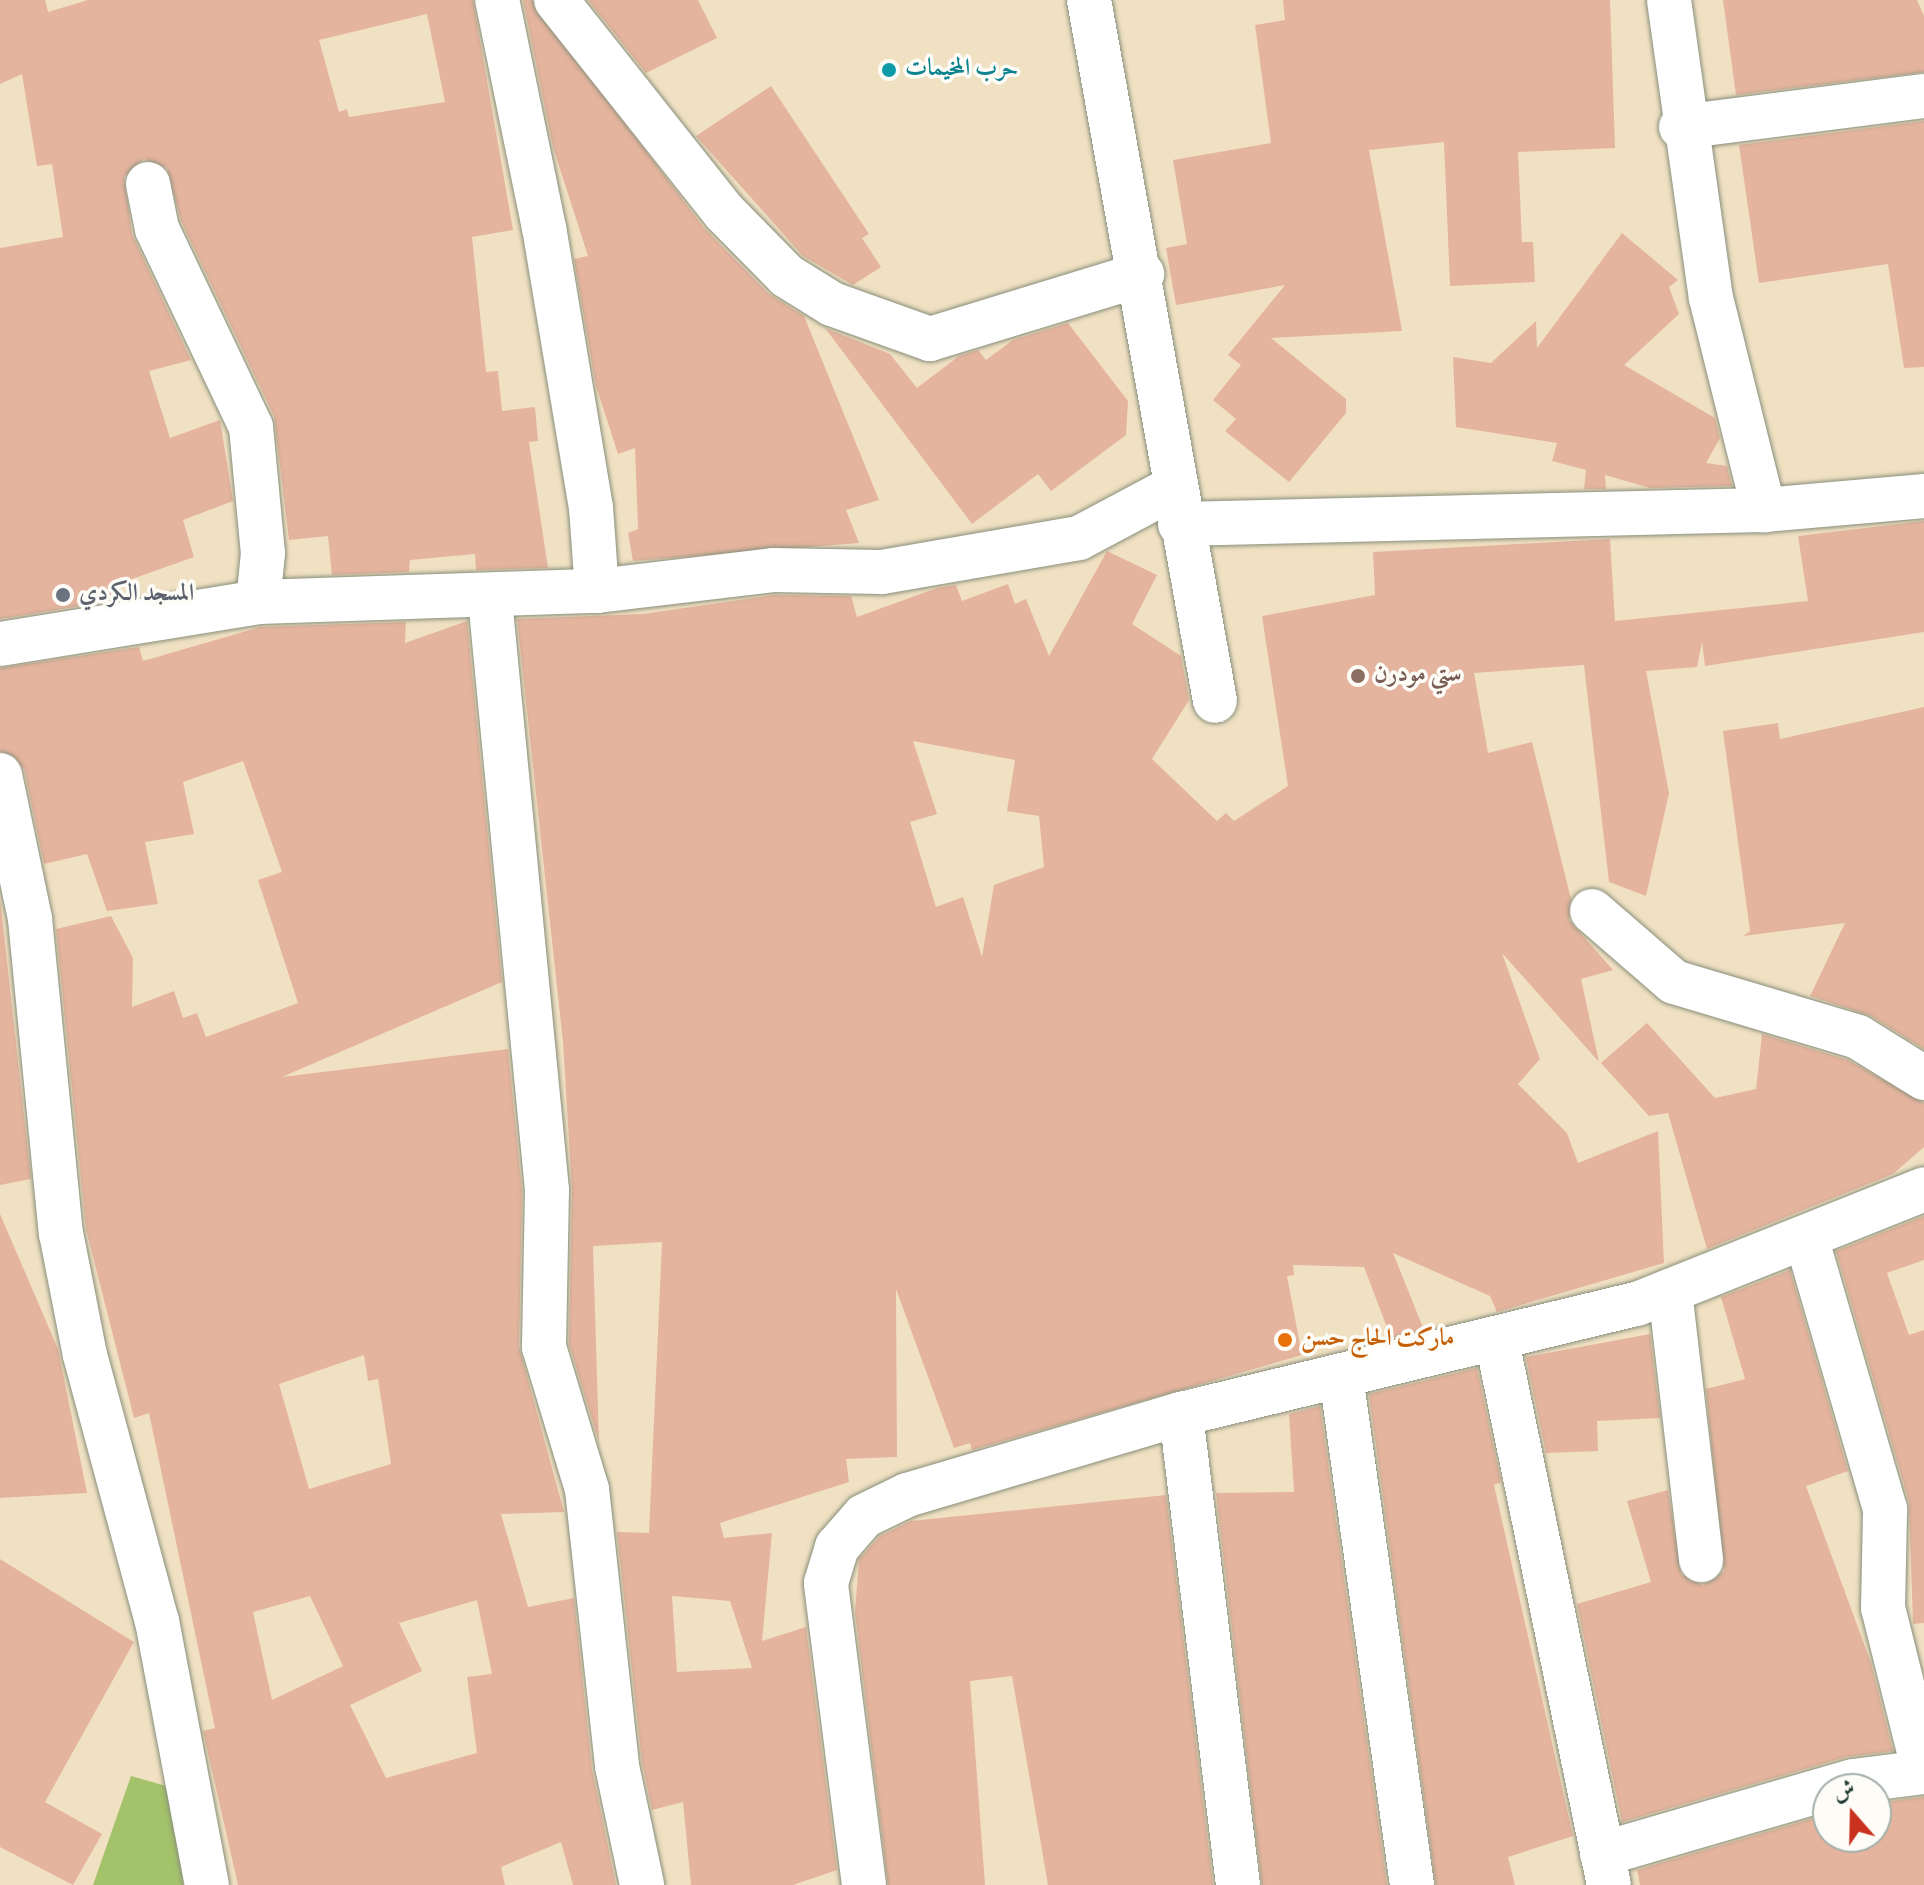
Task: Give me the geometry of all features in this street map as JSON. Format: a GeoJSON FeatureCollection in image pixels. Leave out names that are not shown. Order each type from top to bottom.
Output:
{"type":"FeatureCollection","features":[{"type":"Feature","properties":{"kind":"street"},"geometry":{"type":"LineString","coordinates":[[497,0],[544,228],[591,508],[597,591]]}},
{"type":"Feature","properties":{"kind":"street"},"geometry":{"type":"LineString","coordinates":[[556,0],[724,212],[787,276],[832,304],[930,339],[1142,274]]}},
{"type":"Feature","properties":{"kind":"street"},"geometry":{"type":"LineString","coordinates":[[1089,0],[1142,274],[1176,506],[1215,701]]}},
{"type":"Feature","properties":{"kind":"street"},"geometry":{"type":"LineString","coordinates":[[1669,0],[1681,127],[1711,298],[1764,510]]}},
{"type":"Feature","properties":{"kind":"street"},"geometry":{"type":"LineString","coordinates":[[1681,127],[1924,96]]}},
{"type":"Feature","properties":{"kind":"street"},"geometry":{"type":"LineString","coordinates":[[148,184],[157,229],[251,427],[263,553],[258,602]]}},
{"type":"Feature","properties":{"kind":"street"},"geometry":{"type":"LineString","coordinates":[[0,644],[258,602],[490,599],[597,591],[773,570],[882,572],[1079,538],[1176,506],[1764,510],[1924,496]]}},
{"type":"Feature","properties":{"kind":"street"},"geometry":{"type":"LineString","coordinates":[[490,599],[547,1190],[544,1347],[587,1489],[617,1766],[642,1885]]}},
{"type":"Feature","properties":{"kind":"street"},"geometry":{"type":"LineString","coordinates":[[0,775],[30,919],[61,1233],[85,1355],[157,1621],[207,1885]]}},
{"type":"Feature","properties":{"kind":"street"},"geometry":{"type":"LineString","coordinates":[[1592,911],[1674,982],[1858,1037],[1924,1078]]}},
{"type":"Feature","properties":{"kind":"street"},"geometry":{"type":"LineString","coordinates":[[864,1885],[826,1583],[837,1547],[864,1516],[907,1495],[1181,1414],[1497,1341],[1670,1291],[1924,1189]]}},
{"type":"Feature","properties":{"kind":"street"},"geometry":{"type":"LineString","coordinates":[[1497,1341],[1605,1870],[1853,1781],[1924,1772],[1883,1608],[1885,1509],[1806,1237]]}},
{"type":"Feature","properties":{"kind":"street"},"geometry":{"type":"LineString","coordinates":[[1670,1291],[1701,1560]]}},
{"type":"Feature","properties":{"kind":"street"},"geometry":{"type":"LineString","coordinates":[[1341,1376],[1412,1885]]}},
{"type":"Feature","properties":{"kind":"street"},"geometry":{"type":"LineString","coordinates":[[1181,1414],[1238,1885]]}},
{"type":"Feature","properties":{"kind":"green space"},"geometry":{"type":"Polygon","coordinates":[[[131,1776],[177,1789],[183,1885],[93,1885],[131,1776]]]}},
{"type":"Feature","properties":{"kind":"building"},"geometry":{"type":"Polygon","coordinates":[[[0,0],[45,0],[48,12],[88,0],[473,0],[513,230],[472,237],[486,372],[498,371],[502,411],[535,407],[538,441],[529,442],[548,568],[476,570],[475,554],[410,560],[409,572],[332,575],[328,536],[289,540],[274,416],[181,221],[167,168],[144,159],[124,177],[132,234],[191,360],[149,371],[170,438],[220,420],[233,501],[183,520],[194,557],[118,584],[123,599],[0,619],[0,248],[63,237],[52,164],[37,166],[22,74],[0,84],[0,0]],[[427,14],[319,40],[339,112],[347,109],[349,117],[445,102],[427,14]]]}},
{"type":"Feature","properties":{"kind":"building"},"geometry":{"type":"Polygon","coordinates":[[[523,0],[532,0],[704,228],[769,294],[804,316],[879,500],[846,510],[859,543],[633,561],[628,533],[638,529],[635,448],[618,454],[596,386],[574,259],[588,256],[553,147],[523,0]]]}},
{"type":"Feature","properties":{"kind":"building"},"geometry":{"type":"Polygon","coordinates":[[[588,0],[698,0],[717,38],[646,73],[588,0]]]}},
{"type":"Feature","properties":{"kind":"building"},"geometry":{"type":"Polygon","coordinates":[[[1283,0],[1610,0],[1615,148],[1518,152],[1522,242],[1533,242],[1535,282],[1450,286],[1444,142],[1369,150],[1402,331],[1271,338],[1346,399],[1346,413],[1289,482],[1225,431],[1236,419],[1213,400],[1241,365],[1228,355],[1285,285],[1176,305],[1166,248],[1187,244],[1173,160],[1271,143],[1255,25],[1285,20],[1283,0]]]}},
{"type":"Feature","properties":{"kind":"building"},"geometry":{"type":"Polygon","coordinates":[[[1723,0],[1917,0],[1924,16],[1924,72],[1736,95],[1723,0]]]}},
{"type":"Feature","properties":{"kind":"building"},"geometry":{"type":"Polygon","coordinates":[[[771,86],[869,234],[862,238],[881,267],[853,285],[803,256],[696,136],[771,86]]]}},
{"type":"Feature","properties":{"kind":"building"},"geometry":{"type":"Polygon","coordinates":[[[1924,121],[1924,367],[1904,368],[1888,264],[1759,283],[1739,145],[1924,121]]]}},
{"type":"Feature","properties":{"kind":"building"},"geometry":{"type":"Polygon","coordinates":[[[1622,233],[1678,280],[1669,287],[1679,314],[1624,365],[1715,418],[1720,438],[1706,463],[1727,466],[1732,486],[1650,488],[1605,475],[1606,489],[1584,489],[1586,470],[1552,461],[1557,443],[1456,427],[1453,357],[1491,363],[1536,321],[1537,348],[1622,233]]]}},
{"type":"Feature","properties":{"kind":"building"},"geometry":{"type":"Polygon","coordinates":[[[1068,323],[1128,401],[1126,435],[1051,491],[1038,474],[972,524],[825,328],[890,354],[917,388],[959,356],[978,350],[986,360],[1013,340],[1068,323]]]}},
{"type":"Feature","properties":{"kind":"building"},"geometry":{"type":"Polygon","coordinates":[[[1924,521],[1924,632],[1705,666],[1702,642],[1697,667],[1646,671],[1669,793],[1646,896],[1609,882],[1584,665],[1474,673],[1488,753],[1532,742],[1571,899],[1569,920],[1613,970],[1581,979],[1599,1062],[1502,953],[1540,1059],[1518,1084],[1567,1133],[1578,1163],[1658,1131],[1664,1263],[1497,1312],[1490,1296],[1393,1253],[1424,1330],[1391,1338],[1364,1267],[1293,1265],[1294,1275],[1287,1276],[1302,1355],[972,1450],[970,1443],[954,1448],[896,1289],[897,1457],[846,1459],[849,1482],[720,1523],[724,1538],[772,1533],[762,1641],[806,1627],[837,1870],[793,1885],[691,1885],[683,1802],[652,1810],[642,1762],[617,1532],[649,1533],[662,1242],[593,1246],[599,1442],[569,1344],[572,1190],[563,1042],[517,619],[643,614],[774,595],[851,596],[857,617],[937,588],[956,585],[962,601],[1008,584],[1015,604],[1026,599],[1049,656],[1107,551],[1157,575],[1132,624],[1181,656],[1189,700],[1152,759],[1217,821],[1226,813],[1234,821],[1288,786],[1262,616],[1375,595],[1373,552],[1610,539],[1615,621],[1808,601],[1798,536],[1924,521]],[[913,741],[937,814],[910,822],[936,907],[963,897],[982,957],[994,885],[1044,867],[1039,816],[1007,811],[1015,760],[913,741]],[[672,1596],[677,1672],[752,1668],[730,1601],[672,1596]]]}},
{"type":"Feature","properties":{"kind":"building"},"geometry":{"type":"Polygon","coordinates":[[[467,621],[502,982],[282,1077],[508,1049],[522,1191],[519,1347],[564,1512],[501,1514],[528,1607],[574,1598],[592,1769],[616,1885],[573,1885],[561,1842],[501,1867],[505,1885],[238,1885],[203,1731],[215,1728],[149,1413],[134,1418],[86,1229],[56,929],[111,916],[133,958],[132,1007],[174,991],[183,1018],[197,1013],[206,1037],[298,1003],[258,880],[282,872],[243,761],[183,782],[194,834],[145,842],[158,904],[107,911],[87,854],[44,864],[24,769],[0,751],[0,668],[139,647],[143,661],[260,627],[406,622],[405,643],[467,621]],[[364,1355],[279,1384],[309,1489],[391,1464],[378,1379],[368,1381],[364,1355]],[[310,1596],[253,1612],[272,1700],[343,1666],[310,1596]],[[477,1600],[399,1623],[422,1671],[350,1705],[386,1778],[477,1753],[467,1677],[492,1674],[477,1600]]]}},
{"type":"Feature","properties":{"kind":"building"},"geometry":{"type":"Polygon","coordinates":[[[1924,707],[1924,1049],[1871,1016],[1810,996],[1845,923],[1743,936],[1750,931],[1723,731],[1778,723],[1780,739],[1924,707]]]}},
{"type":"Feature","properties":{"kind":"building"},"geometry":{"type":"Polygon","coordinates":[[[0,898],[31,1179],[0,1185],[0,898]]]}},
{"type":"Feature","properties":{"kind":"building"},"geometry":{"type":"Polygon","coordinates":[[[1647,1023],[1715,1098],[1756,1089],[1762,1034],[1848,1060],[1924,1103],[1924,1147],[1893,1174],[1707,1249],[1668,1113],[1649,1116],[1601,1063],[1647,1023]]]}},
{"type":"Feature","properties":{"kind":"building"},"geometry":{"type":"Polygon","coordinates":[[[0,1214],[58,1349],[87,1493],[0,1498],[0,1214]]]}},
{"type":"Feature","properties":{"kind":"building"},"geometry":{"type":"Polygon","coordinates":[[[1924,1216],[1924,1260],[1887,1273],[1909,1335],[1924,1330],[1924,1623],[1913,1624],[1909,1502],[1836,1251],[1924,1216]]]}},
{"type":"Feature","properties":{"kind":"building"},"geometry":{"type":"Polygon","coordinates":[[[1790,1270],[1848,1471],[1806,1486],[1871,1663],[1893,1751],[1846,1757],[1622,1822],[1577,1604],[1651,1582],[1627,1501],[1668,1490],[1681,1574],[1703,1585],[1724,1571],[1706,1389],[1745,1379],[1721,1297],[1790,1270]]]}},
{"type":"Feature","properties":{"kind":"building"},"geometry":{"type":"Polygon","coordinates":[[[1650,1334],[1660,1418],[1597,1421],[1598,1451],[1546,1453],[1526,1357],[1650,1334]]]}},
{"type":"Feature","properties":{"kind":"building"},"geometry":{"type":"Polygon","coordinates":[[[1477,1368],[1501,1482],[1494,1485],[1573,1836],[1508,1857],[1515,1885],[1436,1885],[1369,1394],[1477,1368]]]}},
{"type":"Feature","properties":{"kind":"building"},"geometry":{"type":"Polygon","coordinates":[[[1320,1406],[1387,1885],[1262,1885],[1216,1493],[1294,1492],[1289,1414],[1320,1406]]]}},
{"type":"Feature","properties":{"kind":"building"},"geometry":{"type":"Polygon","coordinates":[[[1166,1495],[1213,1885],[1048,1885],[1012,1676],[970,1681],[985,1885],[888,1885],[855,1612],[859,1559],[880,1536],[911,1521],[1166,1495]]]}},
{"type":"Feature","properties":{"kind":"building"},"geometry":{"type":"Polygon","coordinates":[[[0,1559],[134,1642],[45,1802],[102,1834],[73,1885],[0,1847],[0,1559]]]}},
{"type":"Feature","properties":{"kind":"building"},"geometry":{"type":"Polygon","coordinates":[[[1924,1797],[1924,1885],[1640,1885],[1637,1870],[1812,1819],[1812,1853],[1892,1853],[1892,1801],[1924,1797]]]}},
{"type":"Feature","properties":{"kind":"place","name":"حرب المخيمات"},"geometry":{"type":"Point","coordinates":[889,70]}},
{"type":"Feature","properties":{"kind":"place","name":"المسجد الكردي"},"geometry":{"type":"Point","coordinates":[63,595]}},
{"type":"Feature","properties":{"kind":"place","name":"ستي مودرن"},"geometry":{"type":"Point","coordinates":[1358,676]}},
{"type":"Feature","properties":{"kind":"place","name":"ماركت الحاج حسن"},"geometry":{"type":"Point","coordinates":[1285,1340]}}]}
